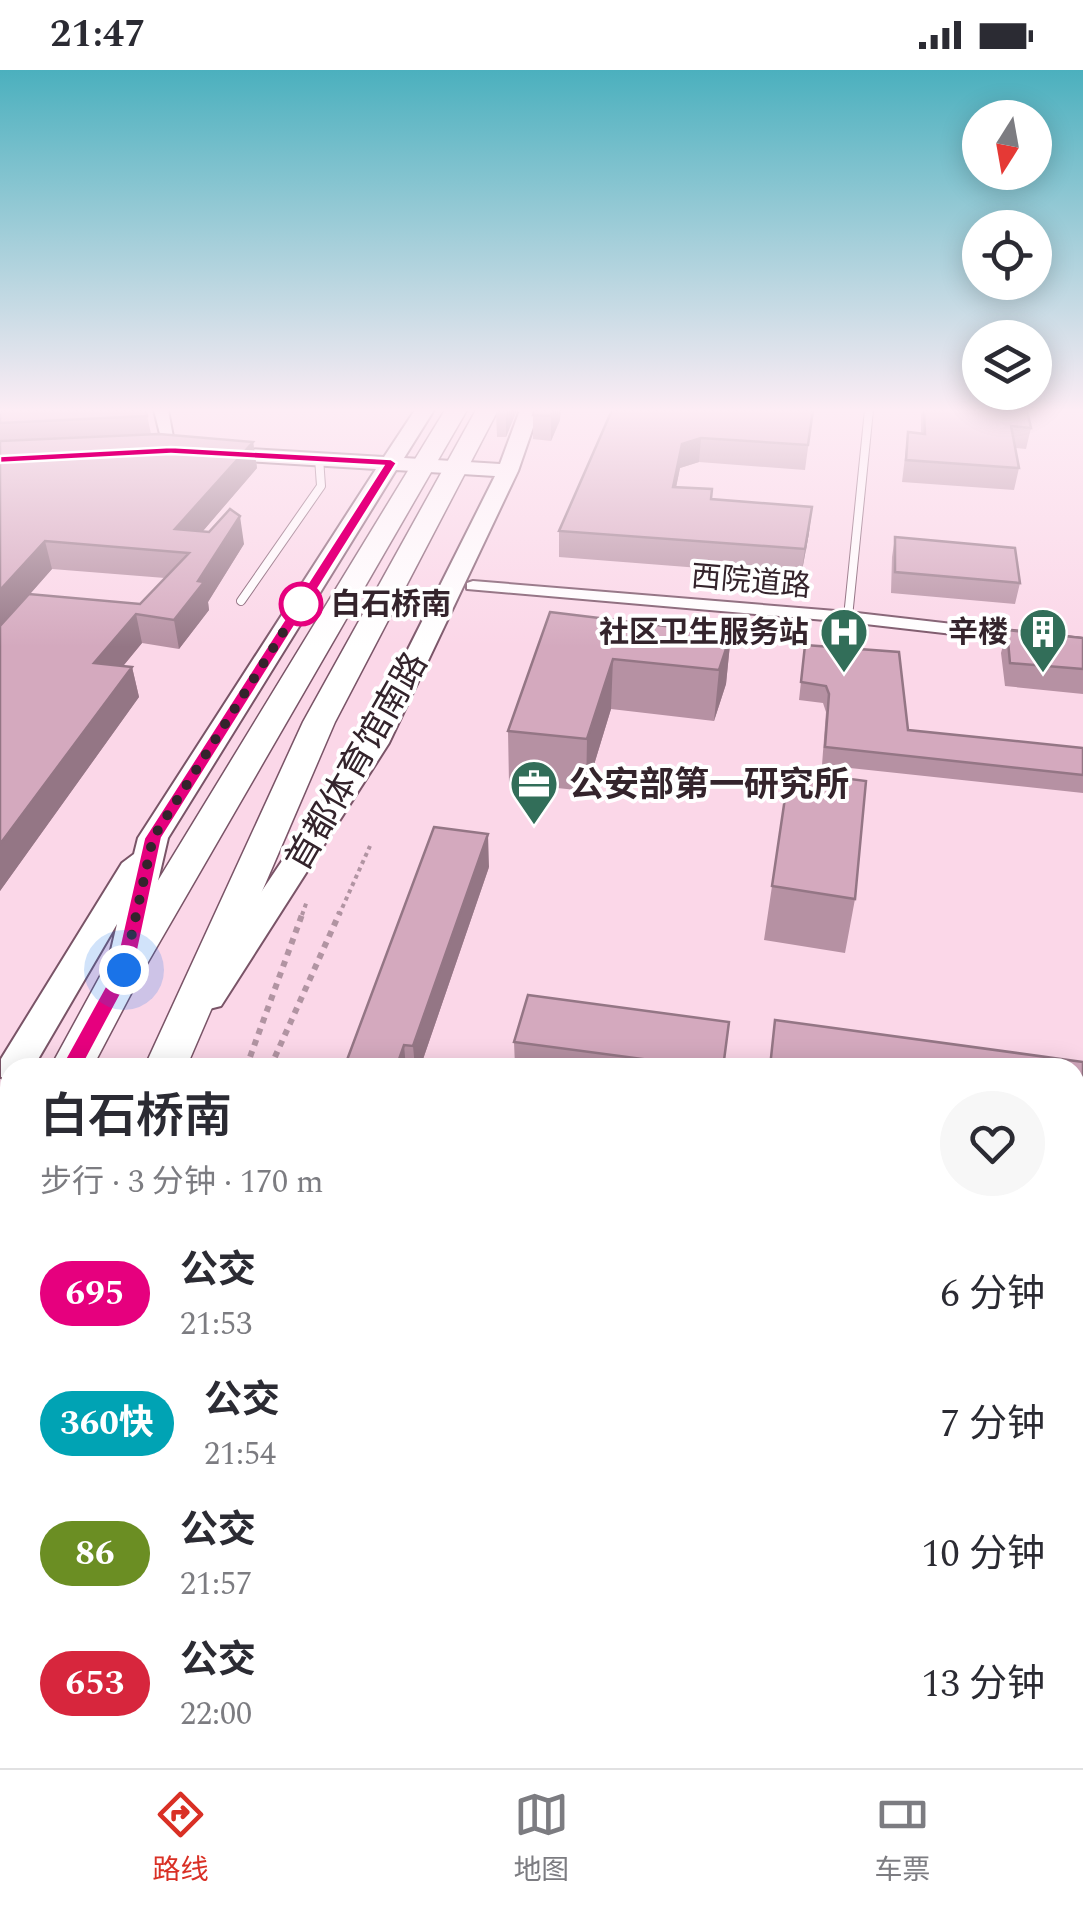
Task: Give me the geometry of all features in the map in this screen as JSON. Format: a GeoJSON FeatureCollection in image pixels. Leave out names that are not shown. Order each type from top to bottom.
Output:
{"type":"FeatureCollection","features":[{"type":"Feature","properties":{"kind":"main road","name":"首都体育馆南路"},"geometry":{"type":"LineString","coordinates":[[76,1058],[124,970],[408,489]]}},
{"type":"Feature","properties":{"kind":"main road","name":"首都体育馆南路"},"geometry":{"type":"LineString","coordinates":[[172,1055],[319,722],[412,489]]}},
{"type":"Feature","properties":{"kind":"street","name":"首都体育馆南路"},"geometry":{"type":"LineString","coordinates":[[124,970],[153,838],[405,489]]}},
{"type":"Feature","properties":{"kind":"street","name":"首都体育馆南路"},"geometry":{"type":"LineString","coordinates":[[172,1055],[374,743],[499,489]]}},
{"type":"Feature","properties":{"kind":"street","name":"西院道路"},"geometry":{"type":"LineString","coordinates":[[473,586],[848,617],[1083,644]]}},
{"type":"Feature","properties":{"kind":"street"},"geometry":{"type":"LineString","coordinates":[[20,1058],[153,838]]}},
{"type":"Feature","properties":{"kind":"lane"},"geometry":{"type":"LineString","coordinates":[[242,601],[319,489]]}},
{"type":"Feature","properties":{"kind":"lane"},"geometry":{"type":"LineString","coordinates":[[848,617],[862,489]]}},
{"type":"Feature","properties":{"kind":"path"},"geometry":{"type":"LineString","coordinates":[[275,1058],[370,846]]}},
{"type":"Feature","properties":{"kind":"path"},"geometry":{"type":"LineString","coordinates":[[250,1058],[307,900]]}},
{"type":"Feature","properties":{"kind":"building"},"geometry":{"type":"Polygon","coordinates":[[[0,489],[211,489],[175,529],[209,532],[230,509],[240,516],[198,581],[204,582],[174,620],[136,614],[94,663],[132,667],[0,844],[0,626],[29,594],[140,604],[189,553],[45,541],[0,590],[0,489]]]}},
{"type":"Feature","properties":{"kind":"building"},"geometry":{"type":"Polygon","coordinates":[[[577,489],[712,489],[711,499],[812,507],[805,549],[559,531],[577,489]]]}},
{"type":"Feature","properties":{"kind":"building"},"geometry":{"type":"Polygon","coordinates":[[[895,537],[1015,548],[1020,583],[895,572],[895,537]]]}},
{"type":"Feature","properties":{"kind":"building"},"geometry":{"type":"Polygon","coordinates":[[[550,612],[731,634],[719,670],[613,659],[587,739],[508,731],[550,612]]]}},
{"type":"Feature","properties":{"kind":"building"},"geometry":{"type":"Polygon","coordinates":[[[1007,630],[1083,638],[1083,669],[1010,663],[1007,630]]]}},
{"type":"Feature","properties":{"kind":"building"},"geometry":{"type":"Polygon","coordinates":[[[805,645],[899,652],[908,730],[1083,748],[1083,775],[825,747],[829,694],[826,686],[801,682],[805,645]]]}},
{"type":"Feature","properties":{"kind":"building"},"geometry":{"type":"Polygon","coordinates":[[[789,771],[866,781],[855,899],[772,886],[789,771]]]}},
{"type":"Feature","properties":{"kind":"building"},"geometry":{"type":"Polygon","coordinates":[[[434,827],[488,834],[413,1046],[404,1045],[399,1058],[348,1058],[434,827]]]}},
{"type":"Feature","properties":{"kind":"building"},"geometry":{"type":"Polygon","coordinates":[[[528,995],[729,1022],[724,1058],[635,1058],[514,1042],[528,995]]]}},
{"type":"Feature","properties":{"kind":"building"},"geometry":{"type":"Polygon","coordinates":[[[775,1020],[1054,1058],[771,1058],[775,1020]]]}},
{"type":"Feature","properties":{"kind":"bus line","name":"695"},"geometry":{"type":"LineString","coordinates":[[76,1058],[124,970],[153,838],[374,489]]}},
{"type":"Feature","properties":{"kind":"place","name":"白石桥南"},"geometry":{"type":"Point","coordinates":[301,604]}},
{"type":"Feature","properties":{"kind":"place","name":"社区卫生服务站"},"geometry":{"type":"Point","coordinates":[844,674]}},
{"type":"Feature","properties":{"kind":"place","name":"辛楼"},"geometry":{"type":"Point","coordinates":[1043,674]}},
{"type":"Feature","properties":{"kind":"place","name":"公安部第一研究所"},"geometry":{"type":"Point","coordinates":[534,826]}},
{"type":"Feature","properties":{"kind":"route"},"geometry":{"type":"LineString","coordinates":[[124,970],[153,838],[301,604]]}}]}
